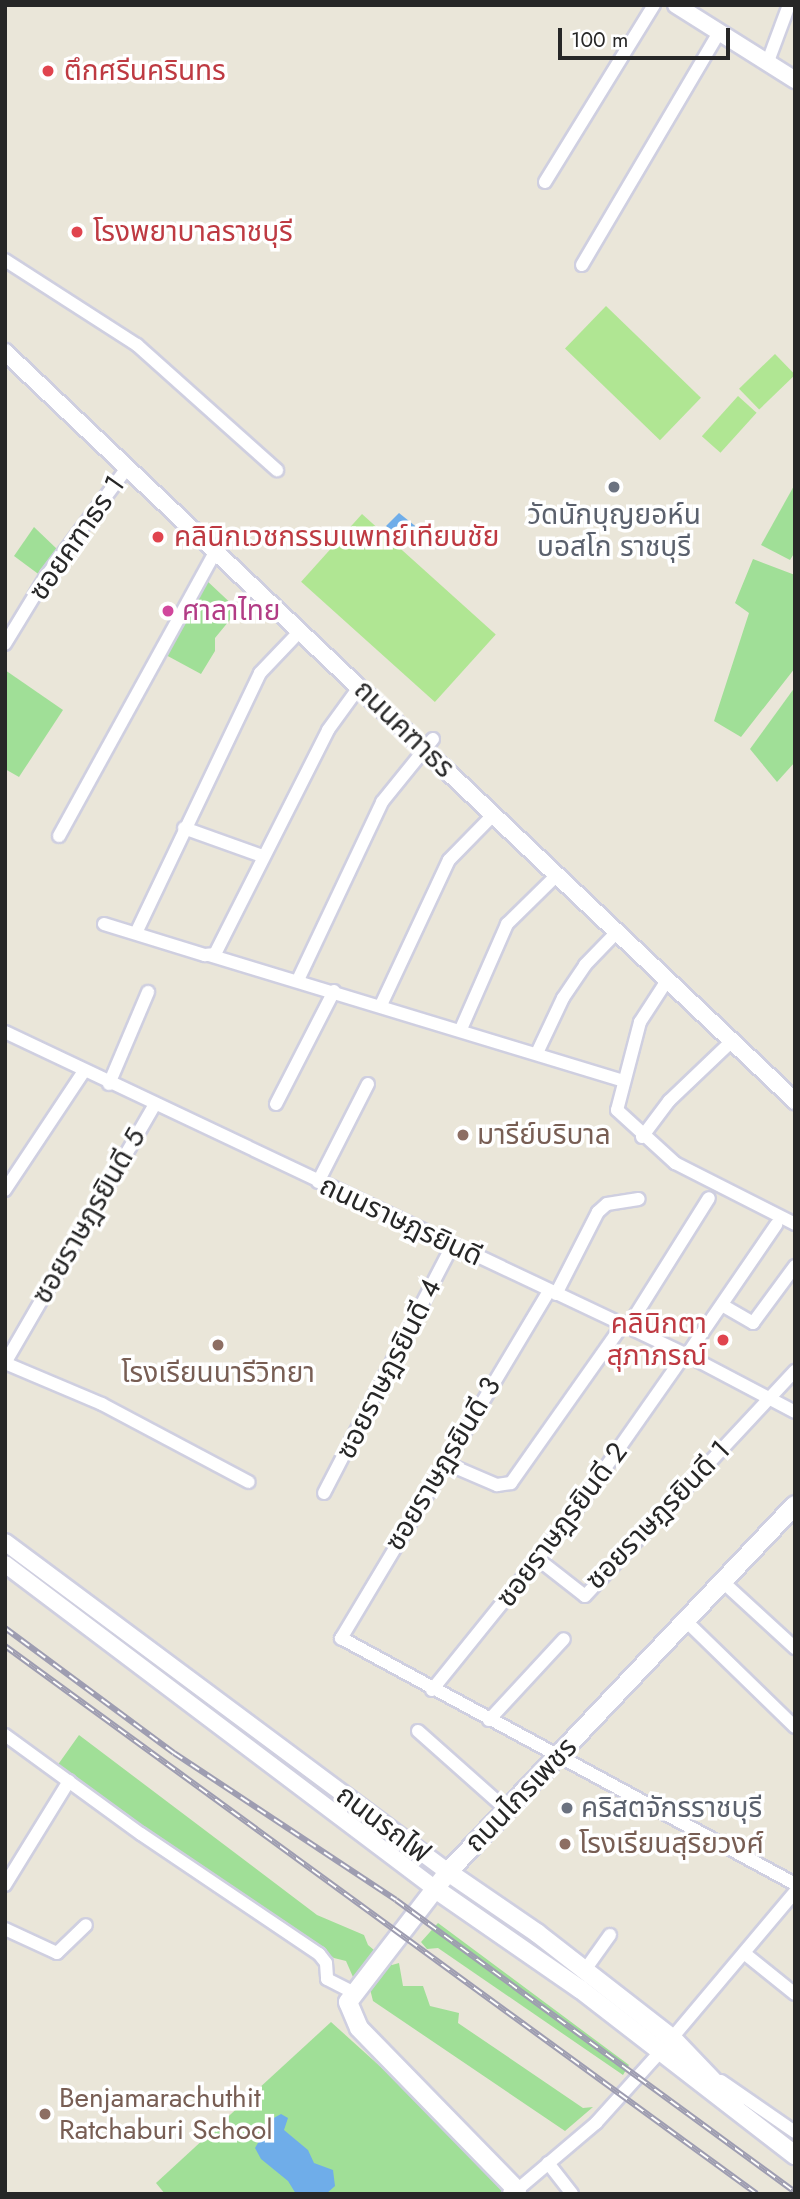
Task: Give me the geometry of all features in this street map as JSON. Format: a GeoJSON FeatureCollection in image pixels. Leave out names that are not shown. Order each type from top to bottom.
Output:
{"type":"FeatureCollection","features":[{"type":"Feature","properties":{"kind":"main road","name":"ถนนไกรเพชร"},"geometry":{"type":"LineString","coordinates":[[356,1991],[385,1949],[448,1872],[795,1505]]}},
{"type":"Feature","properties":{"kind":"main road","name":"ถนนรถไฟ"},"geometry":{"type":"LineString","coordinates":[[448,1872],[585,1970],[672,2038],[712,2075],[748,2120]]}},
{"type":"Feature","properties":{"kind":"main road","name":"ถนนรถไฟ"},"geometry":{"type":"LineString","coordinates":[[434,1888],[580,1989],[795,2155]]}},
{"type":"Feature","properties":{"kind":"main road"},"geometry":{"type":"LineString","coordinates":[[356,1991],[348,2002],[359,2028],[515,2192]]}},
{"type":"Feature","properties":{"kind":"street"},"geometry":{"type":"LineString","coordinates":[[545,182],[654,5]]}},
{"type":"Feature","properties":{"kind":"street"},"geometry":{"type":"LineString","coordinates":[[676,5],[795,80]]}},
{"type":"Feature","properties":{"kind":"street"},"geometry":{"type":"LineString","coordinates":[[767,64],[789,5]]}},
{"type":"Feature","properties":{"kind":"street"},"geometry":{"type":"LineString","coordinates":[[582,265],[719,32]]}},
{"type":"Feature","properties":{"kind":"street"},"geometry":{"type":"LineString","coordinates":[[8,267],[137,345],[277,470]]}},
{"type":"Feature","properties":{"kind":"street","name":"ถนนคฑาธร"},"geometry":{"type":"LineString","coordinates":[[8,351],[215,552],[360,687],[429,743],[494,814],[666,982],[795,1101]]}},
{"type":"Feature","properties":{"kind":"street","name":"ซอยคฑาธร 1"},"geometry":{"type":"LineString","coordinates":[[5,645],[47,575],[127,468]]}},
{"type":"Feature","properties":{"kind":"street"},"geometry":{"type":"LineString","coordinates":[[59,836],[215,552]]}},
{"type":"Feature","properties":{"kind":"street"},"geometry":{"type":"LineString","coordinates":[[136,933],[260,673],[300,630]]}},
{"type":"Feature","properties":{"kind":"street"},"geometry":{"type":"LineString","coordinates":[[209,955],[215,954],[262,856],[328,730],[360,687]]}},
{"type":"Feature","properties":{"kind":"street"},"geometry":{"type":"LineString","coordinates":[[298,980],[382,802],[429,743]]}},
{"type":"Feature","properties":{"kind":"street"},"geometry":{"type":"LineString","coordinates":[[381,1005],[449,860],[494,814]]}},
{"type":"Feature","properties":{"kind":"street"},"geometry":{"type":"LineString","coordinates":[[184,828],[262,856]]}},
{"type":"Feature","properties":{"kind":"street"},"geometry":{"type":"LineString","coordinates":[[461,1029],[507,924],[557,875]]}},
{"type":"Feature","properties":{"kind":"street"},"geometry":{"type":"LineString","coordinates":[[104,925],[298,980],[623,1081]]}},
{"type":"Feature","properties":{"kind":"street"},"geometry":{"type":"LineString","coordinates":[[537,1053],[568,989],[616,933]]}},
{"type":"Feature","properties":{"kind":"street"},"geometry":{"type":"LineString","coordinates":[[666,982],[640,1022],[617,1110],[642,1137],[676,1163],[795,1224]]}},
{"type":"Feature","properties":{"kind":"street"},"geometry":{"type":"LineString","coordinates":[[276,1104],[334,991]]}},
{"type":"Feature","properties":{"kind":"street"},"geometry":{"type":"LineString","coordinates":[[109,1084],[148,992]]}},
{"type":"Feature","properties":{"kind":"street","name":"ถนนราษฎรยินดี"},"geometry":{"type":"LineString","coordinates":[[6,1035],[686,1354],[771,1396],[795,1412]]}},
{"type":"Feature","properties":{"kind":"street"},"geometry":{"type":"LineString","coordinates":[[642,1137],[669,1101],[731,1042]]}},
{"type":"Feature","properties":{"kind":"street"},"geometry":{"type":"LineString","coordinates":[[5,1191],[84,1071]]}},
{"type":"Feature","properties":{"kind":"street"},"geometry":{"type":"LineString","coordinates":[[318,1182],[368,1084]]}},
{"type":"Feature","properties":{"kind":"street","name":"ซอยราษฎรยินดี 5"},"geometry":{"type":"LineString","coordinates":[[5,1363],[153,1106]]}},
{"type":"Feature","properties":{"kind":"street"},"geometry":{"type":"LineString","coordinates":[[443,1462],[496,1485],[511,1483],[625,1325],[709,1198]]}},
{"type":"Feature","properties":{"kind":"street","name":"ซอยราษฎรยินดี 3"},"geometry":{"type":"LineString","coordinates":[[432,1690],[341,1638],[443,1462],[552,1292],[598,1212],[607,1204],[639,1199]]}},
{"type":"Feature","properties":{"kind":"street","name":"ซอยราษฎรยินดี 2"},"geometry":{"type":"LineString","coordinates":[[432,1690],[538,1560],[722,1305],[776,1225]]}},
{"type":"Feature","properties":{"kind":"street","name":"ซอยราษฎรยินดี 4"},"geometry":{"type":"LineString","coordinates":[[324,1493],[453,1244]]}},
{"type":"Feature","properties":{"kind":"street"},"geometry":{"type":"LineString","coordinates":[[722,1305],[753,1323],[795,1266]]}},
{"type":"Feature","properties":{"kind":"street"},"geometry":{"type":"LineString","coordinates":[[5,1363],[102,1404],[249,1482]]}},
{"type":"Feature","properties":{"kind":"street"},"geometry":{"type":"LineString","coordinates":[[771,1396],[795,1371]]}},
{"type":"Feature","properties":{"kind":"street","name":"ซอยราษฎรยินดี 1"},"geometry":{"type":"LineString","coordinates":[[538,1560],[585,1596],[771,1396]]}},
{"type":"Feature","properties":{"kind":"street","name":"ถนนรถไฟ"},"geometry":{"type":"LineString","coordinates":[[5,1542],[448,1872]]}},
{"type":"Feature","properties":{"kind":"street","name":"ถนนรถไฟ"},"geometry":{"type":"LineString","coordinates":[[5,1564],[434,1888]]}},
{"type":"Feature","properties":{"kind":"street"},"geometry":{"type":"LineString","coordinates":[[723,1582],[795,1648]]}},
{"type":"Feature","properties":{"kind":"street"},"geometry":{"type":"LineString","coordinates":[[685,1621],[795,1727]]}},
{"type":"Feature","properties":{"kind":"street"},"geometry":{"type":"LineString","coordinates":[[488,1720],[564,1639]]}},
{"type":"Feature","properties":{"kind":"street"},"geometry":{"type":"LineString","coordinates":[[432,1690],[795,1884]]}},
{"type":"Feature","properties":{"kind":"street"},"geometry":{"type":"LineString","coordinates":[[418,1731],[508,1811]]}},
{"type":"Feature","properties":{"kind":"street"},"geometry":{"type":"LineString","coordinates":[[5,1735],[319,1954],[326,1962],[327,1979],[356,1991]]}},
{"type":"Feature","properties":{"kind":"street"},"geometry":{"type":"LineString","coordinates":[[5,1885],[69,1782]]}},
{"type":"Feature","properties":{"kind":"street"},"geometry":{"type":"LineString","coordinates":[[672,2038],[795,1892]]}},
{"type":"Feature","properties":{"kind":"street"},"geometry":{"type":"LineString","coordinates":[[5,1929],[57,1953],[86,1925]]}},
{"type":"Feature","properties":{"kind":"street"},"geometry":{"type":"LineString","coordinates":[[585,1970],[610,1936]]}},
{"type":"Feature","properties":{"kind":"street"},"geometry":{"type":"LineString","coordinates":[[744,1953],[795,1994]]}},
{"type":"Feature","properties":{"kind":"street"},"geometry":{"type":"LineString","coordinates":[[515,2192],[589,2128],[660,2052]]}},
{"type":"Feature","properties":{"kind":"street"},"geometry":{"type":"LineString","coordinates":[[712,2075],[795,2132]]}},
{"type":"Feature","properties":{"kind":"street"},"geometry":{"type":"LineString","coordinates":[[548,2163],[572,2194]]}},
{"type":"Feature","properties":{"kind":"green space"},"geometry":{"type":"Polygon","coordinates":[[[606,306],[701,398],[660,440],[565,348],[606,306]]]}},
{"type":"Feature","properties":{"kind":"green space"},"geometry":{"type":"Polygon","coordinates":[[[775,354],[795,375],[759,410],[739,389],[775,354]]]}},
{"type":"Feature","properties":{"kind":"green space"},"geometry":{"type":"Polygon","coordinates":[[[738,396],[757,413],[720,453],[702,436],[738,396]]]}},
{"type":"Feature","properties":{"kind":"green space"},"geometry":{"type":"Polygon","coordinates":[[[795,484],[795,552],[790,560],[761,545],[795,484]]]}},
{"type":"Feature","properties":{"kind":"green space"},"geometry":{"type":"Polygon","coordinates":[[[362,514],[496,634],[435,702],[301,582],[362,514]]]}},
{"type":"Feature","properties":{"kind":"green space"},"geometry":{"type":"Polygon","coordinates":[[[34,527],[58,550],[41,576],[14,556],[34,527]]]}},
{"type":"Feature","properties":{"kind":"green space"},"geometry":{"type":"Polygon","coordinates":[[[753,559],[795,575],[795,668],[741,737],[714,721],[749,613],[735,603],[753,559]]]}},
{"type":"Feature","properties":{"kind":"green space"},"geometry":{"type":"Polygon","coordinates":[[[205,579],[238,610],[215,638],[215,651],[201,674],[164,654],[205,579]]]}},
{"type":"Feature","properties":{"kind":"green space"},"geometry":{"type":"Polygon","coordinates":[[[5,670],[63,710],[19,777],[5,769],[5,670]]]}},
{"type":"Feature","properties":{"kind":"green space"},"geometry":{"type":"Polygon","coordinates":[[[795,687],[795,762],[777,782],[750,749],[795,687]]]}},
{"type":"Feature","properties":{"kind":"green space"},"geometry":{"type":"Polygon","coordinates":[[[79,1735],[317,1915],[364,1935],[368,1945],[392,1965],[399,1963],[403,1986],[423,1986],[430,2006],[459,2013],[458,2023],[583,2108],[593,2107],[565,2131],[373,2001],[370,1989],[353,1977],[346,1961],[334,1958],[57,1766],[79,1735]]]}},
{"type":"Feature","properties":{"kind":"green space"},"geometry":{"type":"Polygon","coordinates":[[[438,1923],[629,2065],[623,2075],[438,1948],[427,1949],[421,1942],[438,1923]]]}},
{"type":"Feature","properties":{"kind":"green space"},"geometry":{"type":"Polygon","coordinates":[[[331,2022],[517,2190],[512,2194],[165,2194],[156,2183],[331,2022]]]}},
{"type":"Feature","properties":{"kind":"water"},"geometry":{"type":"Polygon","coordinates":[[[399,513],[424,533],[410,547],[386,526],[399,513]]]}},
{"type":"Feature","properties":{"kind":"water"},"geometry":{"type":"Polygon","coordinates":[[[281,2114],[288,2118],[284,2130],[308,2150],[314,2163],[333,2170],[335,2186],[326,2194],[296,2194],[288,2181],[261,2159],[255,2148],[272,2119],[281,2114]]]}},
{"type":"Feature","properties":{"kind":"railway"},"geometry":{"type":"LineString","coordinates":[[5,1628],[174,1753],[396,1900],[795,2192]]}},
{"type":"Feature","properties":{"kind":"railway"},"geometry":{"type":"LineString","coordinates":[[5,1646],[757,2194]]}},
{"type":"Feature","properties":{"kind":"place","name":"ตึกศรีนครินทร"},"geometry":{"type":"Point","coordinates":[48,71]}},
{"type":"Feature","properties":{"kind":"place","name":"โรงพยาบาลราชบุรี"},"geometry":{"type":"Point","coordinates":[77,232]}},
{"type":"Feature","properties":{"kind":"place","name":"วัดนักบุญยอห์น บอสโก ราชบุรี"},"geometry":{"type":"Point","coordinates":[614,487]}},
{"type":"Feature","properties":{"kind":"place","name":"คลินิกเวชกรรมแพทย์เทียนชัย"},"geometry":{"type":"Point","coordinates":[158,537]}},
{"type":"Feature","properties":{"kind":"place","name":"ศาลาไทย"},"geometry":{"type":"Point","coordinates":[168,611]}},
{"type":"Feature","properties":{"kind":"place","name":"มารีย์บริบาล"},"geometry":{"type":"Point","coordinates":[463,1135]}},
{"type":"Feature","properties":{"kind":"place","name":"คลินิกตา สุภาภรณ์"},"geometry":{"type":"Point","coordinates":[723,1340]}},
{"type":"Feature","properties":{"kind":"place","name":"โรงเรียนนารีวิทยา"},"geometry":{"type":"Point","coordinates":[218,1345]}},
{"type":"Feature","properties":{"kind":"place","name":"คริสตจักรราชบุรี"},"geometry":{"type":"Point","coordinates":[567,1808]}},
{"type":"Feature","properties":{"kind":"place","name":"โรงเรียนสุริยวงศ์"},"geometry":{"type":"Point","coordinates":[565,1844]}},
{"type":"Feature","properties":{"kind":"place","name":"Benjamarachuthit Ratchaburi School"},"geometry":{"type":"Point","coordinates":[45,2114]}}]}
